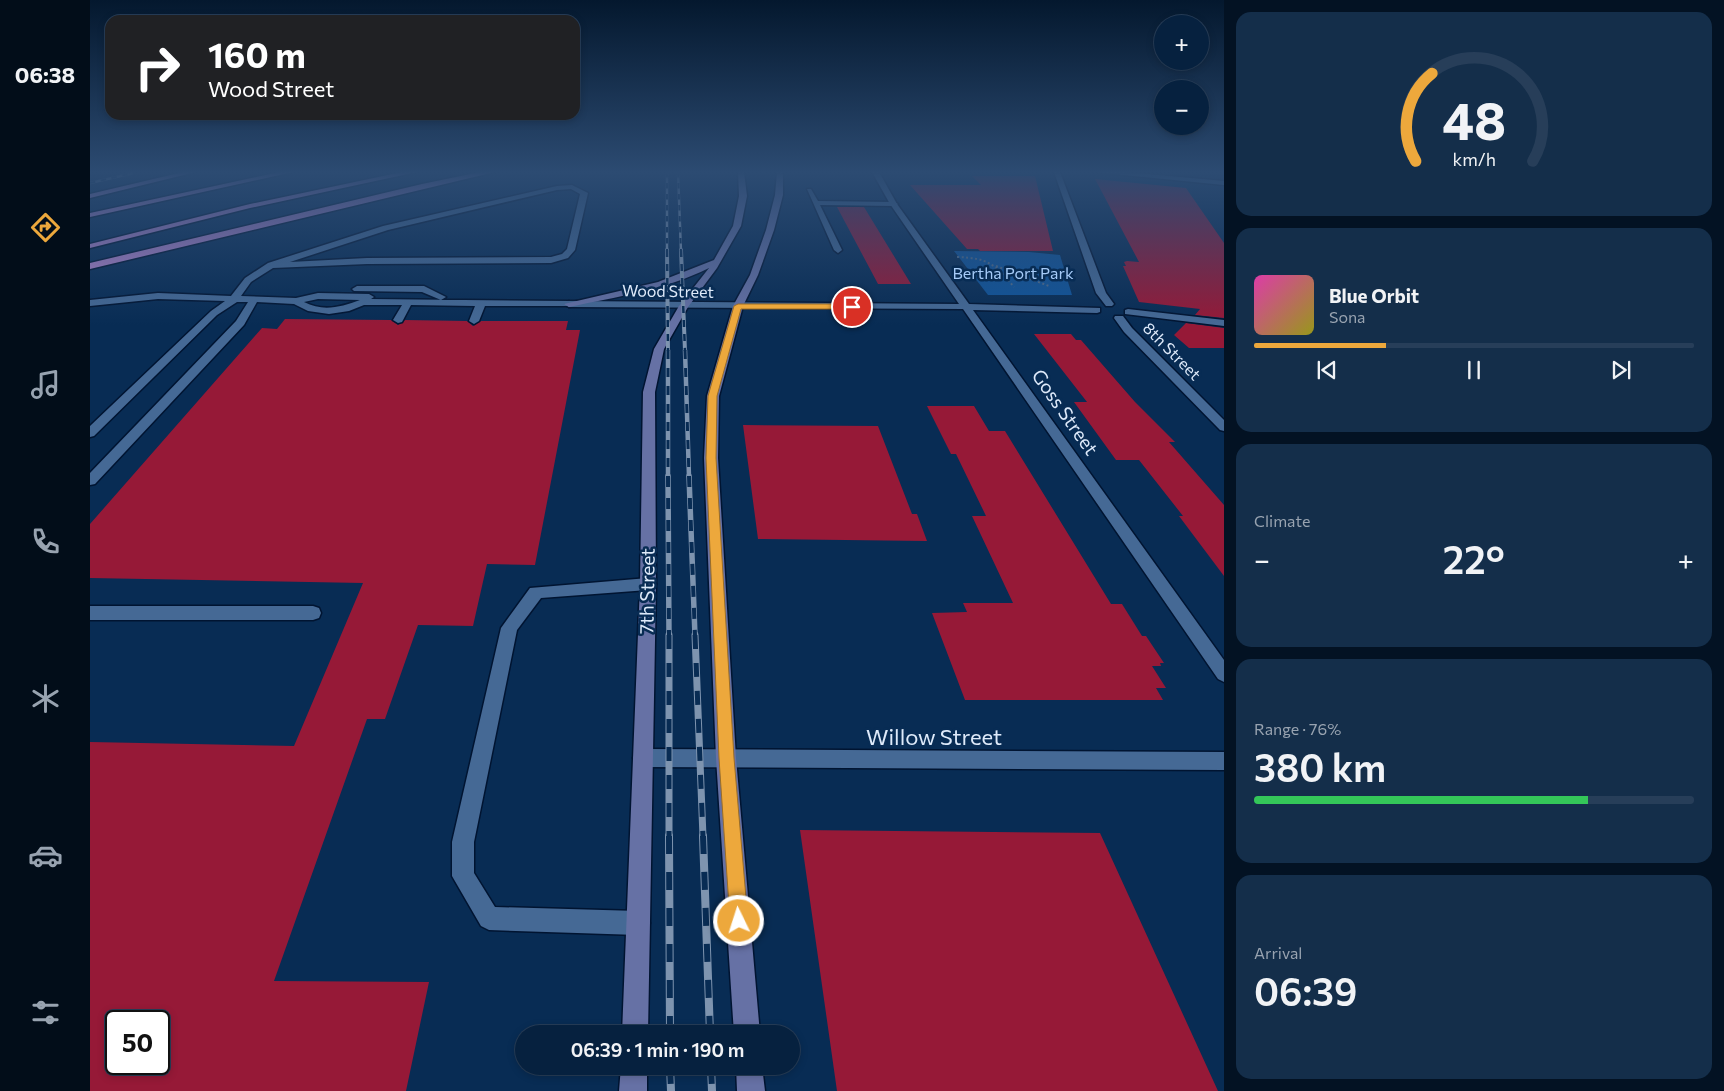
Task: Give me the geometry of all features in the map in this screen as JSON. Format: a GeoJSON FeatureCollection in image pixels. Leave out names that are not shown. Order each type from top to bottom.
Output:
{"type":"FeatureCollection","features":[{"type":"Feature","properties":{"kind":"highway"},"geometry":{"type":"LineString","coordinates":[[90,246],[182,223]]}},
{"type":"Feature","properties":{"kind":"highway"},"geometry":{"type":"LineString","coordinates":[[90,266],[269,223]]}},
{"type":"Feature","properties":{"kind":"main road","name":"7th Street"},"geometry":{"type":"LineString","coordinates":[[635,1025],[648,584],[649,392],[659,349],[684,306],[730,242],[737,223]]}},
{"type":"Feature","properties":{"kind":"main road"},"geometry":{"type":"LineString","coordinates":[[746,1025],[726,758],[711,458],[713,396],[738,306],[754,275],[772,223]]}},
{"type":"Feature","properties":{"kind":"main road"},"geometry":{"type":"LineString","coordinates":[[569,304],[667,282],[693,273],[719,259]]}},
{"type":"Feature","properties":{"kind":"main road"},"geometry":{"type":"LineString","coordinates":[[633,1091],[634,1075]]}},
{"type":"Feature","properties":{"kind":"main road"},"geometry":{"type":"LineString","coordinates":[[750,1075],[751,1091]]}},
{"type":"Feature","properties":{"kind":"street"},"geometry":{"type":"LineString","coordinates":[[90,433],[214,313],[233,300],[248,280],[271,265],[386,228],[408,223]]}},
{"type":"Feature","properties":{"kind":"street"},"geometry":{"type":"LineString","coordinates":[[271,265],[367,261],[552,260],[565,256],[571,250],[577,223]]}},
{"type":"Feature","properties":{"kind":"street"},"geometry":{"type":"LineString","coordinates":[[825,223],[838,250]]}},
{"type":"Feature","properties":{"kind":"street","name":"Goss Street"},"geometry":{"type":"LineString","coordinates":[[908,223],[1224,674]]}},
{"type":"Feature","properties":{"kind":"street"},"geometry":{"type":"LineString","coordinates":[[1076,223],[1101,293],[1109,304],[1124,315]]}},
{"type":"Feature","properties":{"kind":"street"},"geometry":{"type":"LineString","coordinates":[[90,303],[158,296],[253,301],[296,301],[318,296],[441,297],[457,303]]}},
{"type":"Feature","properties":{"kind":"street"},"geometry":{"type":"LineString","coordinates":[[90,481],[240,323],[253,301]]}},
{"type":"Feature","properties":{"kind":"street","name":"Wood Street"},"geometry":{"type":"LineString","coordinates":[[296,301],[306,308],[330,311],[344,310],[362,302],[684,306],[967,306],[1096,310]]}},
{"type":"Feature","properties":{"kind":"street"},"geometry":{"type":"LineString","coordinates":[[398,320],[408,303]]}},
{"type":"Feature","properties":{"kind":"street"},"geometry":{"type":"LineString","coordinates":[[474,321],[481,304]]}},
{"type":"Feature","properties":{"kind":"street"},"geometry":{"type":"LineString","coordinates":[[1109,304],[1100,304],[1096,310],[1108,316],[1124,315],[1224,323]]}},
{"type":"Feature","properties":{"kind":"street","name":"8th Street"},"geometry":{"type":"LineString","coordinates":[[1124,315],[1128,330],[1224,427]]}},
{"type":"Feature","properties":{"kind":"street"},"geometry":{"type":"LineString","coordinates":[[638,923],[489,918],[464,876],[463,842],[509,628],[536,592],[648,584]]}},
{"type":"Feature","properties":{"kind":"street"},"geometry":{"type":"LineString","coordinates":[[90,614],[313,613]]}},
{"type":"Feature","properties":{"kind":"street","name":"Willow Street"},"geometry":{"type":"LineString","coordinates":[[643,758],[1224,761]]}},
{"type":"Feature","properties":{"kind":"path"},"geometry":{"type":"LineString","coordinates":[[932,257],[982,257],[996,266],[1032,307]]}},
{"type":"Feature","properties":{"kind":"green space","name":"Bertha Port Park"},"geometry":{"type":"Polygon","coordinates":[[[954,251],[1029,252],[1060,255],[1072,295],[988,295],[954,251]]]}},
{"type":"Feature","properties":{"kind":"building"},"geometry":{"type":"Polygon","coordinates":[[[845,223],[874,223],[911,284],[878,284],[845,223]]]}},
{"type":"Feature","properties":{"kind":"building"},"geometry":{"type":"Polygon","coordinates":[[[944,223],[1046,223],[1053,251],[980,251],[978,249],[967,249],[944,223]]]}},
{"type":"Feature","properties":{"kind":"building"},"geometry":{"type":"Polygon","coordinates":[[[1118,223],[1210,223],[1224,243],[1224,318],[1195,315],[1200,309],[1139,302],[1123,266],[1126,266],[1124,262],[1127,261],[1139,262],[1118,223]]]}},
{"type":"Feature","properties":{"kind":"building"},"geometry":{"type":"Polygon","coordinates":[[[285,319],[391,320],[398,325],[405,320],[467,321],[473,326],[481,321],[568,321],[566,330],[580,330],[535,565],[487,564],[473,626],[418,625],[385,719],[367,719],[274,981],[429,982],[406,1091],[90,1091],[90,742],[294,746],[363,583],[90,578],[90,524],[262,328],[277,329],[285,319]]]}},
{"type":"Feature","properties":{"kind":"building"},"geometry":{"type":"Polygon","coordinates":[[[1186,323],[1224,328],[1224,348],[1189,348],[1174,335],[1186,323]]]}},
{"type":"Feature","properties":{"kind":"building"},"geometry":{"type":"Polygon","coordinates":[[[1034,334],[1071,334],[1076,340],[1081,340],[1135,402],[1175,442],[1169,442],[1224,505],[1224,576],[1179,516],[1183,516],[1139,460],[1116,460],[1074,402],[1087,402],[1034,334]]]}},
{"type":"Feature","properties":{"kind":"building"},"geometry":{"type":"Polygon","coordinates":[[[927,406],[974,406],[989,431],[1005,431],[1111,604],[1122,604],[1142,636],[1146,636],[1164,663],[1160,663],[1161,666],[1152,666],[1166,688],[1156,688],[1163,700],[965,700],[932,613],[967,612],[963,603],[1013,603],[972,516],[986,516],[956,454],[951,454],[927,406]]]}},
{"type":"Feature","properties":{"kind":"building"},"geometry":{"type":"Polygon","coordinates":[[[743,425],[878,426],[912,514],[917,514],[927,541],[758,539],[743,425]]]}},
{"type":"Feature","properties":{"kind":"building"},"geometry":{"type":"Polygon","coordinates":[[[800,830],[1100,833],[1218,1091],[837,1091],[800,830]]]}},
{"type":"Feature","properties":{"kind":"railway"},"geometry":{"type":"LineString","coordinates":[[667,223],[667,250]]}},
{"type":"Feature","properties":{"kind":"railway"},"geometry":{"type":"LineString","coordinates":[[680,223],[681,252]]}},
{"type":"Feature","properties":{"kind":"railway"},"geometry":{"type":"LineString","coordinates":[[667,250],[668,351]]}},
{"type":"Feature","properties":{"kind":"railway"},"geometry":{"type":"LineString","coordinates":[[681,250],[685,351]]}},
{"type":"Feature","properties":{"kind":"railway"},"geometry":{"type":"LineString","coordinates":[[685,350],[689,477]]}},
{"type":"Feature","properties":{"kind":"railway"},"geometry":{"type":"LineString","coordinates":[[668,351],[668,476]]}},
{"type":"Feature","properties":{"kind":"railway"},"geometry":{"type":"LineString","coordinates":[[668,476],[669,636]]}},
{"type":"Feature","properties":{"kind":"railway"},"geometry":{"type":"LineString","coordinates":[[689,476],[695,636]]}},
{"type":"Feature","properties":{"kind":"railway"},"geometry":{"type":"LineString","coordinates":[[695,635],[703,837]]}},
{"type":"Feature","properties":{"kind":"railway"},"geometry":{"type":"LineString","coordinates":[[669,636],[669,836]]}},
{"type":"Feature","properties":{"kind":"railway"},"geometry":{"type":"LineString","coordinates":[[669,836],[670,1025]]}},
{"type":"Feature","properties":{"kind":"railway"},"geometry":{"type":"LineString","coordinates":[[703,836],[710,1025]]}},
{"type":"Feature","properties":{"kind":"railway"},"geometry":{"type":"LineString","coordinates":[[670,1075],[671,1091]]}},
{"type":"Feature","properties":{"kind":"railway"},"geometry":{"type":"LineString","coordinates":[[711,1075],[712,1091]]}},
{"type":"Feature","properties":{"kind":"route"},"geometry":{"type":"LineString","coordinates":[[739,921],[726,758],[711,458],[713,396],[738,306],[852,307]]}}]}
